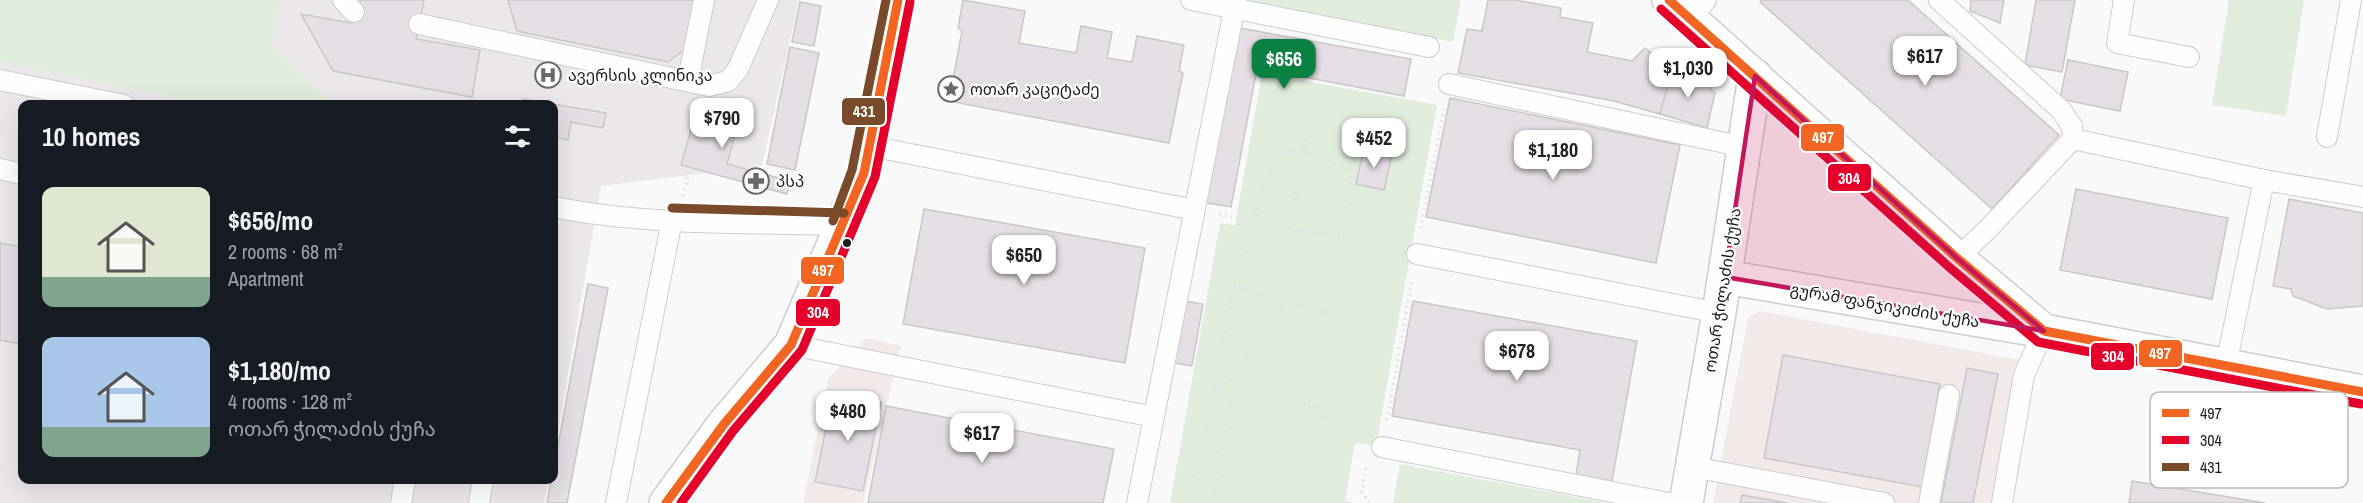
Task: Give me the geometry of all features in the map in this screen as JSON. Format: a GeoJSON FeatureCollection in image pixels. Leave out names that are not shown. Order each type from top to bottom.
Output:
{"type":"FeatureCollection","features":[{"type":"Feature","properties":{"kind":"main road"},"geometry":{"type":"LineString","coordinates":[[666,503],[724,424],[791,345],[844,225],[864,173],[898,0]]}},
{"type":"Feature","properties":{"kind":"main road"},"geometry":{"type":"LineString","coordinates":[[1688,6],[1755,76],[1956,258],[2044,331]]}},
{"type":"Feature","properties":{"kind":"main road","name":"ოთარ ჭილაძის ქუჩა"},"geometry":{"type":"LineString","coordinates":[[1686,503],[1725,277],[1755,76]]}},
{"type":"Feature","properties":{"kind":"main road","name":"გურამ ფანჯიკიძის ქუჩა"},"geometry":{"type":"LineString","coordinates":[[1725,277],[2044,331],[2363,392]]}},
{"type":"Feature","properties":{"kind":"lane"},"geometry":{"type":"LineString","coordinates":[[688,80],[704,0]]}},
{"type":"Feature","properties":{"kind":"lane"},"geometry":{"type":"LineString","coordinates":[[420,24],[710,86],[728,81],[738,69],[768,0]]}},
{"type":"Feature","properties":{"kind":"lane"},"geometry":{"type":"LineString","coordinates":[[1191,0],[1235,4],[1429,47]]}},
{"type":"Feature","properties":{"kind":"lane"},"geometry":{"type":"LineString","coordinates":[[1939,0],[2061,110],[2072,126],[2073,139],[1987,230],[1956,258]]}},
{"type":"Feature","properties":{"kind":"lane"},"geometry":{"type":"LineString","coordinates":[[2124,0],[2117,43],[2189,57]]}},
{"type":"Feature","properties":{"kind":"lane"},"geometry":{"type":"LineString","coordinates":[[2327,137],[2351,0]]}},
{"type":"Feature","properties":{"kind":"lane"},"geometry":{"type":"LineString","coordinates":[[1137,503],[1235,4]]}},
{"type":"Feature","properties":{"kind":"lane"},"geometry":{"type":"LineString","coordinates":[[0,80],[99,100]]}},
{"type":"Feature","properties":{"kind":"lane"},"geometry":{"type":"LineString","coordinates":[[1449,84],[1744,147]]}},
{"type":"Feature","properties":{"kind":"lane"},"geometry":{"type":"LineString","coordinates":[[2073,139],[2264,180],[2363,197]]}},
{"type":"Feature","properties":{"kind":"lane"},"geometry":{"type":"LineString","coordinates":[[870,146],[1195,210]]}},
{"type":"Feature","properties":{"kind":"lane"},"geometry":{"type":"LineString","coordinates":[[0,169],[18,173]]}},
{"type":"Feature","properties":{"kind":"lane"},"geometry":{"type":"LineString","coordinates":[[2226,365],[2264,180]]}},
{"type":"Feature","properties":{"kind":"lane"},"geometry":{"type":"LineString","coordinates":[[558,208],[596,215],[675,220],[844,225]]}},
{"type":"Feature","properties":{"kind":"lane"},"geometry":{"type":"LineString","coordinates":[[616,503],[675,220]]}},
{"type":"Feature","properties":{"kind":"lane"},"geometry":{"type":"LineString","coordinates":[[1417,254],[1719,313]]}},
{"type":"Feature","properties":{"kind":"lane"},"geometry":{"type":"LineString","coordinates":[[2002,503],[2024,375],[2044,331]]}},
{"type":"Feature","properties":{"kind":"lane"},"geometry":{"type":"LineString","coordinates":[[791,345],[1154,417]]}},
{"type":"Feature","properties":{"kind":"lane"},"geometry":{"type":"LineString","coordinates":[[1929,503],[1949,395]]}},
{"type":"Feature","properties":{"kind":"lane"},"geometry":{"type":"LineString","coordinates":[[1382,447],[1669,503]]}},
{"type":"Feature","properties":{"kind":"lane"},"geometry":{"type":"LineString","coordinates":[[1693,466],[1884,503]]}},
{"type":"Feature","properties":{"kind":"lane"},"geometry":{"type":"LineString","coordinates":[[401,503],[404,484]]}},
{"type":"Feature","properties":{"kind":"lane"},"geometry":{"type":"LineString","coordinates":[[479,503],[482,484]]}},
{"type":"Feature","properties":{"kind":"path"},"geometry":{"type":"LineString","coordinates":[[1370,503],[1362,492],[1368,458],[1382,447],[1449,84]]}},
{"type":"Feature","properties":{"kind":"path"},"geometry":{"type":"LineString","coordinates":[[675,220],[710,86]]}},
{"type":"Feature","properties":{"kind":"path"},"geometry":{"type":"LineString","coordinates":[[1214,390],[1266,359],[1284,299],[1285,254],[1307,132]]}},
{"type":"Feature","properties":{"kind":"path"},"geometry":{"type":"LineString","coordinates":[[1339,237],[1362,132]]}},
{"type":"Feature","properties":{"kind":"path"},"geometry":{"type":"LineString","coordinates":[[1253,220],[1276,153],[1303,152],[1354,171]]}},
{"type":"Feature","properties":{"kind":"path"},"geometry":{"type":"LineString","coordinates":[[1195,210],[1382,245],[1395,241]]}},
{"type":"Feature","properties":{"kind":"path"},"geometry":{"type":"LineString","coordinates":[[1208,503],[1195,495],[1247,219]]}},
{"type":"Feature","properties":{"kind":"path"},"geometry":{"type":"LineString","coordinates":[[1234,286],[1346,318]]}},
{"type":"Feature","properties":{"kind":"path"},"geometry":{"type":"LineString","coordinates":[[1226,332],[1257,364]]}},
{"type":"Feature","properties":{"kind":"path"},"geometry":{"type":"LineString","coordinates":[[1266,359],[1318,408]]}},
{"type":"Feature","properties":{"kind":"path"},"geometry":{"type":"LineString","coordinates":[[1214,390],[1318,408]]}},
{"type":"Feature","properties":{"kind":"path"},"geometry":{"type":"LineString","coordinates":[[1213,503],[1232,393]]}},
{"type":"Feature","properties":{"kind":"path"},"geometry":{"type":"LineString","coordinates":[[1318,408],[1317,416],[1341,420]]}},
{"type":"Feature","properties":{"kind":"highlighted area"},"geometry":{"type":"Polygon","coordinates":[[[1755,76],[1957,258],[2044,331],[1725,277],[1755,76]]]}},
{"type":"Feature","properties":{"kind":"shaded area"},"geometry":{"type":"Polygon","coordinates":[[[0,0],[799,0],[762,166],[601,186],[558,432],[558,100],[18,100],[18,484],[548,484],[544,503],[0,503],[0,0]]]}},
{"type":"Feature","properties":{"kind":"shaded area"},"geometry":{"type":"Polygon","coordinates":[[[1760,311],[2021,360],[1992,503],[1713,503],[1748,318],[1760,311]]]}},
{"type":"Feature","properties":{"kind":"shaded area"},"geometry":{"type":"Polygon","coordinates":[[[866,338],[901,346],[863,503],[803,503],[828,379],[866,338]]]}},
{"type":"Feature","properties":{"kind":"green space"},"geometry":{"type":"Polygon","coordinates":[[[0,0],[281,0],[273,46],[328,100],[184,100],[0,62],[0,0]]]}},
{"type":"Feature","properties":{"kind":"green space"},"geometry":{"type":"Polygon","coordinates":[[[1251,0],[1461,0],[1453,42],[1250,2],[1251,0]]]}},
{"type":"Feature","properties":{"kind":"green space"},"geometry":{"type":"Polygon","coordinates":[[[2229,0],[2304,0],[2286,116],[2212,105],[2229,0]]]}},
{"type":"Feature","properties":{"kind":"green space"},"geometry":{"type":"Polygon","coordinates":[[[1262,73],[1437,105],[1376,446],[1355,443],[1345,501],[1355,503],[1170,503],[1220,223],[1235,225],[1262,73]]]}},
{"type":"Feature","properties":{"kind":"green space"},"geometry":{"type":"Polygon","coordinates":[[[1400,464],[1609,503],[1393,503],[1400,464]]]}},
{"type":"Feature","properties":{"kind":"building"},"geometry":{"type":"Polygon","coordinates":[[[356,0],[424,0],[416,39],[480,50],[472,97],[333,71],[301,14],[351,23],[356,0]]]}},
{"type":"Feature","properties":{"kind":"building"},"geometry":{"type":"Polygon","coordinates":[[[508,0],[695,0],[685,49],[668,62],[517,31],[508,0]]]}},
{"type":"Feature","properties":{"kind":"building"},"geometry":{"type":"Polygon","coordinates":[[[963,0],[1025,11],[1019,43],[1076,53],[1081,26],[1112,32],[1107,58],[1132,62],[1137,36],[1184,45],[1179,71],[1183,73],[1169,143],[949,101],[962,31],[958,28],[963,0]]]}},
{"type":"Feature","properties":{"kind":"building"},"geometry":{"type":"Polygon","coordinates":[[[1488,0],[1515,0],[1561,8],[1560,17],[1593,23],[1587,52],[1632,61],[1645,48],[1671,71],[1664,79],[1669,81],[1660,114],[1614,101],[1458,73],[1467,29],[1482,31],[1488,0]]]}},
{"type":"Feature","properties":{"kind":"building"},"geometry":{"type":"Polygon","coordinates":[[[1762,0],[1908,0],[2059,135],[1992,209],[1760,2],[1762,0]]]}},
{"type":"Feature","properties":{"kind":"building"},"geometry":{"type":"Polygon","coordinates":[[[1971,0],[2004,0],[2000,23],[1970,11],[1971,0]]]}},
{"type":"Feature","properties":{"kind":"building"},"geometry":{"type":"Polygon","coordinates":[[[2036,0],[2075,0],[2062,72],[2025,65],[2036,0]]]}},
{"type":"Feature","properties":{"kind":"building"},"geometry":{"type":"Polygon","coordinates":[[[800,2],[821,6],[814,46],[792,42],[800,2]]]}},
{"type":"Feature","properties":{"kind":"building"},"geometry":{"type":"Polygon","coordinates":[[[1234,27],[1411,59],[1404,96],[1257,68],[1231,207],[1201,202],[1234,27]]]}},
{"type":"Feature","properties":{"kind":"building"},"geometry":{"type":"Polygon","coordinates":[[[790,47],[819,53],[795,170],[767,164],[790,47]]]}},
{"type":"Feature","properties":{"kind":"building"},"geometry":{"type":"Polygon","coordinates":[[[2068,60],[2128,72],[2120,111],[2060,99],[2068,60]]]}},
{"type":"Feature","properties":{"kind":"building"},"geometry":{"type":"Polygon","coordinates":[[[1677,67],[1700,79],[1715,93],[1707,128],[1660,114],[1669,81],[1667,79],[1677,67]]]}},
{"type":"Feature","properties":{"kind":"building"},"geometry":{"type":"Polygon","coordinates":[[[1450,98],[1680,145],[1656,263],[1426,217],[1450,98]]]}},
{"type":"Feature","properties":{"kind":"building"},"geometry":{"type":"Polygon","coordinates":[[[699,102],[741,114],[727,164],[790,181],[787,194],[681,165],[699,102]]]}},
{"type":"Feature","properties":{"kind":"building"},"geometry":{"type":"Polygon","coordinates":[[[558,105],[606,113],[603,128],[571,122],[568,140],[558,138],[558,105]]]}},
{"type":"Feature","properties":{"kind":"building"},"geometry":{"type":"Polygon","coordinates":[[[1364,147],[1392,154],[1384,190],[1356,184],[1364,147]]]}},
{"type":"Feature","properties":{"kind":"building"},"geometry":{"type":"Polygon","coordinates":[[[2076,189],[2228,218],[2212,299],[2060,270],[2076,189]]]}},
{"type":"Feature","properties":{"kind":"building"},"geometry":{"type":"Polygon","coordinates":[[[2289,199],[2363,213],[2363,306],[2327,309],[2293,296],[2291,289],[2273,286],[2289,199]]]}},
{"type":"Feature","properties":{"kind":"building"},"geometry":{"type":"Polygon","coordinates":[[[924,209],[1145,248],[1125,363],[903,324],[924,209]]]}},
{"type":"Feature","properties":{"kind":"building"},"geometry":{"type":"Polygon","coordinates":[[[0,243],[18,246],[18,343],[0,340],[0,243]]]}},
{"type":"Feature","properties":{"kind":"building"},"geometry":{"type":"Polygon","coordinates":[[[588,284],[608,288],[567,503],[547,503],[550,484],[558,484],[558,445],[588,284]]]}},
{"type":"Feature","properties":{"kind":"building"},"geometry":{"type":"Polygon","coordinates":[[[1185,301],[1203,304],[1192,366],[1174,363],[1185,301]]]}},
{"type":"Feature","properties":{"kind":"building"},"geometry":{"type":"Polygon","coordinates":[[[1413,301],[1637,341],[1612,481],[1576,475],[1580,450],[1392,416],[1413,301]]]}},
{"type":"Feature","properties":{"kind":"building"},"geometry":{"type":"Polygon","coordinates":[[[1783,355],[1940,384],[1922,487],[1764,458],[1783,355]]]}},
{"type":"Feature","properties":{"kind":"building"},"geometry":{"type":"Polygon","coordinates":[[[1967,368],[1998,374],[1973,503],[1941,503],[1967,368]]]}},
{"type":"Feature","properties":{"kind":"building"},"geometry":{"type":"Polygon","coordinates":[[[833,393],[881,402],[863,491],[815,482],[833,393]]]}},
{"type":"Feature","properties":{"kind":"building"},"geometry":{"type":"Polygon","coordinates":[[[886,406],[1114,449],[1103,503],[868,503],[886,406]]]}},
{"type":"Feature","properties":{"kind":"building"},"geometry":{"type":"Polygon","coordinates":[[[2132,481],[2150,484],[2150,488],[2174,488],[2265,503],[2129,503],[2132,481]]]}},
{"type":"Feature","properties":{"kind":"building"},"geometry":{"type":"Polygon","coordinates":[[[1742,495],[1787,503],[1740,503],[1742,495]]]}},
{"type":"Feature","properties":{"kind":"transit line","name":"431"},"geometry":{"type":"LineString","coordinates":[[833,221],[852,170],[886,0]]}},
{"type":"Feature","properties":{"kind":"transit line","name":"497"},"geometry":{"type":"LineString","coordinates":[[666,503],[724,424],[791,345],[864,173],[898,0]]}},
{"type":"Feature","properties":{"kind":"transit line","name":"497"},"geometry":{"type":"LineString","coordinates":[[1669,0],[1957,258],[2044,331],[2363,392]]}},
{"type":"Feature","properties":{"kind":"transit line","name":"304"},"geometry":{"type":"LineString","coordinates":[[681,503],[733,431],[802,350],[875,177],[910,2]]}},
{"type":"Feature","properties":{"kind":"transit line","name":"304"},"geometry":{"type":"LineString","coordinates":[[1661,9],[1949,267],[2038,342],[2298,392]]}},
{"type":"Feature","properties":{"kind":"transit line","name":"431"},"geometry":{"type":"LineString","coordinates":[[672,208],[844,213]]}},
{"type":"Feature","properties":{"kind":"transit line","name":"304"},"geometry":{"type":"LineString","coordinates":[[2348,402],[2361,404]]}},
{"type":"Feature","properties":{"kind":"place","name":"ავერსის კლინიკა"},"geometry":{"type":"Point","coordinates":[548,75]}},
{"type":"Feature","properties":{"kind":"place","name":"ოთარ კაციტაძე"},"geometry":{"type":"Point","coordinates":[951,89]}},
{"type":"Feature","properties":{"kind":"place","name":"პსპ"},"geometry":{"type":"Point","coordinates":[756,181]}}]}
